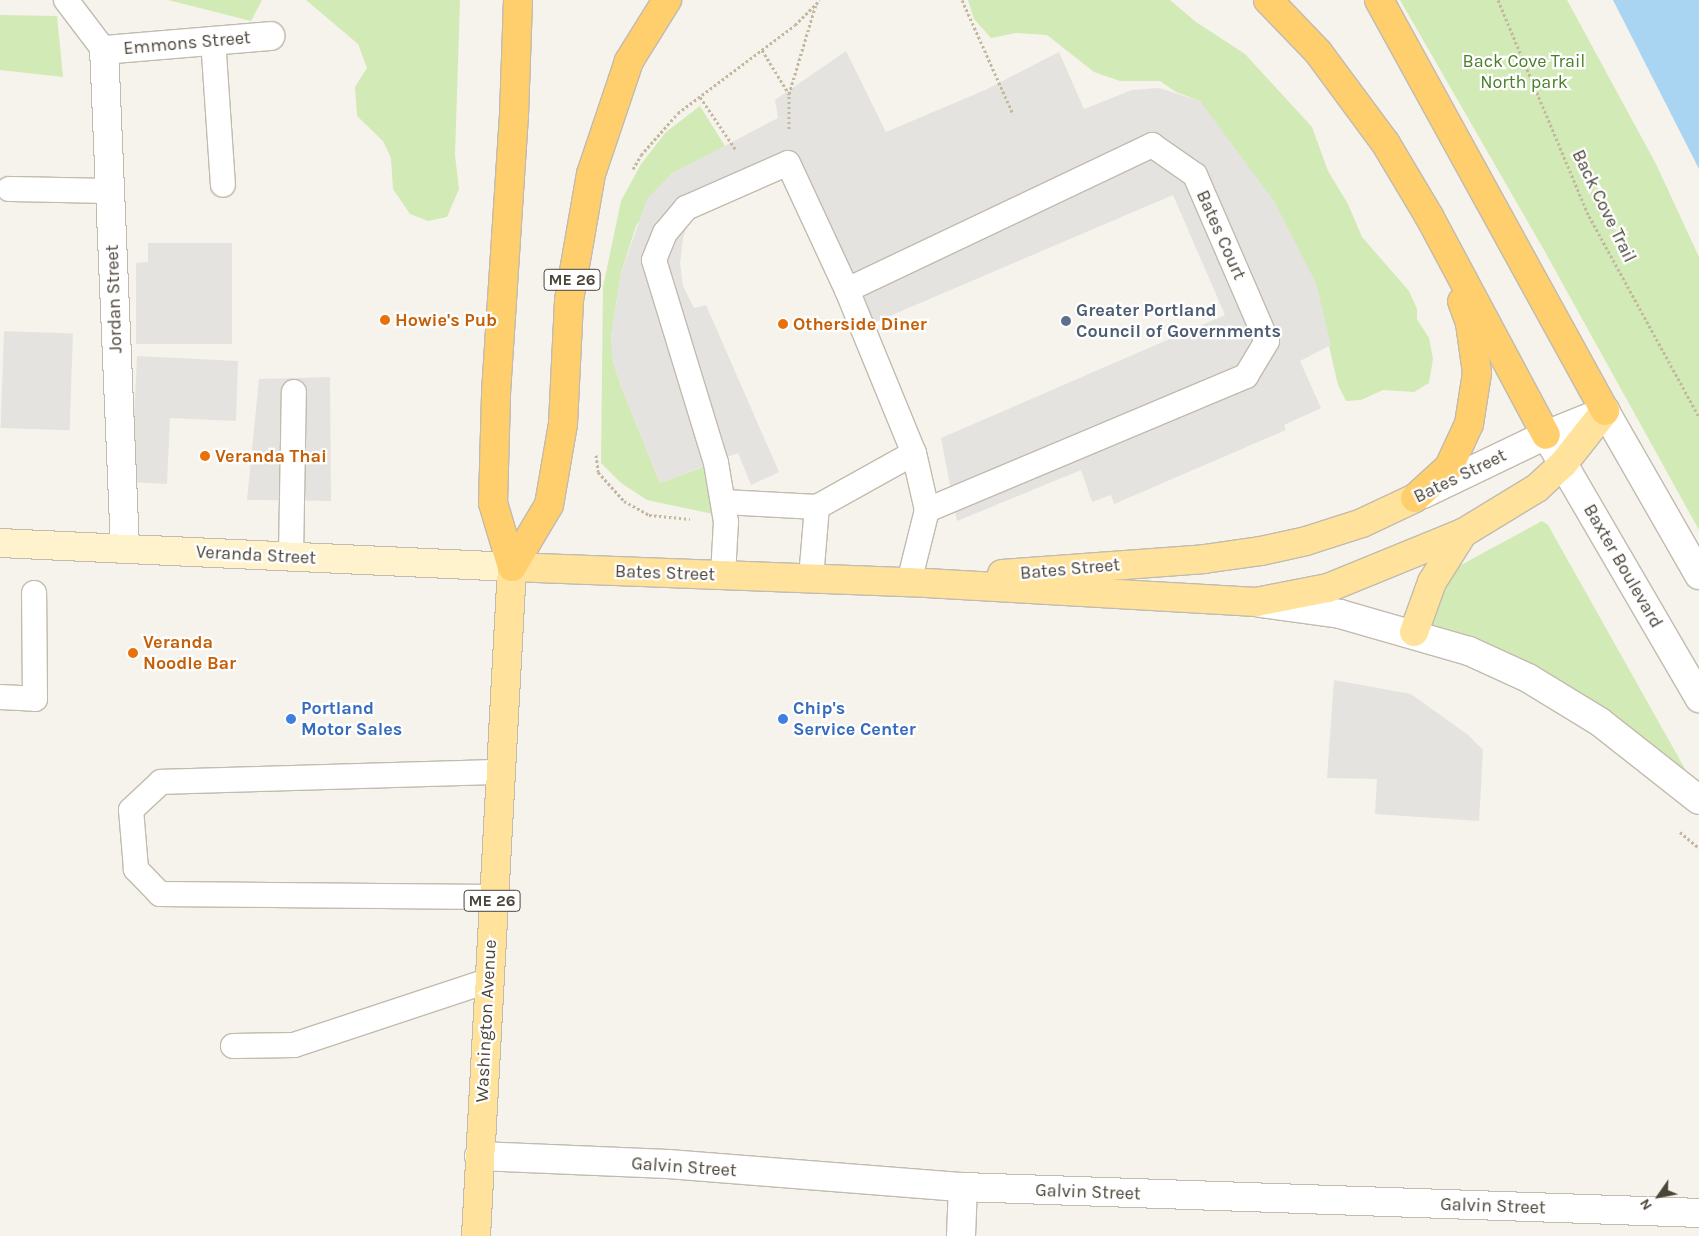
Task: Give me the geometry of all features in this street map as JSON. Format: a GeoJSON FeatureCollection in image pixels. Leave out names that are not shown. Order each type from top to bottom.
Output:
{"type":"FeatureCollection","features":[{"type":"Feature","properties":{"kind":"highway","name":"ME 26"},"geometry":{"type":"LineString","coordinates":[[512,567],[493,503],[496,393],[514,114],[518,0]]}},
{"type":"Feature","properties":{"kind":"highway","name":"ME 26"},"geometry":{"type":"LineString","coordinates":[[512,567],[549,505],[563,424],[569,300],[590,174],[629,62],[667,0]]}},
{"type":"Feature","properties":{"kind":"highway"},"geometry":{"type":"LineString","coordinates":[[1268,0],[1318,52],[1386,144],[1429,216],[1546,435]]}},
{"type":"Feature","properties":{"kind":"highway"},"geometry":{"type":"LineString","coordinates":[[1379,0],[1605,411]]}},
{"type":"Feature","properties":{"kind":"highway"},"geometry":{"type":"LineString","coordinates":[[1416,498],[1449,467],[1469,424],[1477,373],[1470,323],[1429,216]]}},
{"type":"Feature","properties":{"kind":"main road","name":"Bates Street"},"geometry":{"type":"LineString","coordinates":[[512,567],[909,582],[1256,602],[1328,588],[1463,533],[1538,488],[1563,464],[1605,411]]}},
{"type":"Feature","properties":{"kind":"main road","name":"Bates Street"},"geometry":{"type":"LineString","coordinates":[[909,582],[1204,559],[1261,550],[1306,541],[1362,523],[1416,498]]}},
{"type":"Feature","properties":{"kind":"main road"},"geometry":{"type":"LineString","coordinates":[[1414,632],[1432,582],[1463,533]]}},
{"type":"Feature","properties":{"kind":"main road","name":"Veranda Street"},"geometry":{"type":"LineString","coordinates":[[0,543],[512,567]]}},
{"type":"Feature","properties":{"kind":"main road","name":"Washington Avenue"},"geometry":{"type":"LineString","coordinates":[[476,1236],[478,1156],[512,567]]}},
{"type":"Feature","properties":{"kind":"street","name":"Emmons Street"},"geometry":{"type":"LineString","coordinates":[[104,50],[213,39],[270,36]]}},
{"type":"Feature","properties":{"kind":"street","name":"Jordan Street"},"geometry":{"type":"LineString","coordinates":[[104,50],[125,548]]}},
{"type":"Feature","properties":{"kind":"street","name":"Bates Street"},"geometry":{"type":"LineString","coordinates":[[1416,498],[1546,435],[1605,411]]}},
{"type":"Feature","properties":{"kind":"street"},"geometry":{"type":"LineString","coordinates":[[1605,411],[1699,575]]}},
{"type":"Feature","properties":{"kind":"street","name":"Baxter Boulevard"},"geometry":{"type":"LineString","coordinates":[[1546,435],[1699,698]]}},
{"type":"Feature","properties":{"kind":"street","name":"Bates Street"},"geometry":{"type":"LineString","coordinates":[[1256,602],[1340,614],[1414,632],[1468,651],[1528,678],[1600,722],[1699,800]]}},
{"type":"Feature","properties":{"kind":"street","name":"Galvin Street"},"geometry":{"type":"LineString","coordinates":[[478,1156],[668,1164],[962,1187],[1699,1213]]}},
{"type":"Feature","properties":{"kind":"street"},"geometry":{"type":"LineString","coordinates":[[961,1236],[962,1187]]}},
{"type":"Feature","properties":{"kind":"lane"},"geometry":{"type":"LineString","coordinates":[[66,0],[104,50]]}},
{"type":"Feature","properties":{"kind":"lane"},"geometry":{"type":"LineString","coordinates":[[213,39],[223,185]]}},
{"type":"Feature","properties":{"kind":"lane","name":"Bates Court"},"geometry":{"type":"LineString","coordinates":[[847,290],[1152,145],[1195,175],[1267,341],[1246,376],[927,510]]}},
{"type":"Feature","properties":{"kind":"lane"},"geometry":{"type":"LineString","coordinates":[[723,575],[724,502],[716,463],[654,260],[665,233],[686,208],[788,163],[847,290],[914,453],[927,510],[909,582]]}},
{"type":"Feature","properties":{"kind":"lane"},"geometry":{"type":"LineString","coordinates":[[9,188],[110,191]]}},
{"type":"Feature","properties":{"kind":"lane"},"geometry":{"type":"LineString","coordinates":[[291,556],[294,392]]}},
{"type":"Feature","properties":{"kind":"lane"},"geometry":{"type":"LineString","coordinates":[[724,502],[817,507],[914,453]]}},
{"type":"Feature","properties":{"kind":"lane"},"geometry":{"type":"LineString","coordinates":[[811,578],[817,507]]}},
{"type":"Feature","properties":{"kind":"lane"},"geometry":{"type":"LineString","coordinates":[[0,697],[35,699],[34,593]]}},
{"type":"Feature","properties":{"kind":"lane"},"geometry":{"type":"LineString","coordinates":[[492,897],[160,894],[136,869],[131,810],[161,782],[500,772]]}},
{"type":"Feature","properties":{"kind":"lane"},"geometry":{"type":"LineString","coordinates":[[233,1046],[294,1045],[488,981]]}},
{"type":"Feature","properties":{"kind":"path"},"geometry":{"type":"LineString","coordinates":[[962,0],[1013,114]]}},
{"type":"Feature","properties":{"kind":"path","name":"Back Cove Trail"},"geometry":{"type":"LineString","coordinates":[[1498,0],[1589,216],[1699,418]]}},
{"type":"Feature","properties":{"kind":"path"},"geometry":{"type":"LineString","coordinates":[[788,163],[789,94],[816,4]]}},
{"type":"Feature","properties":{"kind":"path"},"geometry":{"type":"LineString","coordinates":[[762,50],[789,94]]}},
{"type":"Feature","properties":{"kind":"path"},"geometry":{"type":"LineString","coordinates":[[700,98],[720,126]]}},
{"type":"Feature","properties":{"kind":"path"},"geometry":{"type":"LineString","coordinates":[[1672,826],[1699,848]]}},
{"type":"Feature","properties":{"kind":"green space"},"geometry":{"type":"Polygon","coordinates":[[[168,0],[262,0],[251,21],[168,0]]]}},
{"type":"Feature","properties":{"kind":"green space"},"geometry":{"type":"Polygon","coordinates":[[[306,0],[460,0],[455,155],[459,189],[447,217],[428,221],[410,214],[393,189],[391,158],[383,141],[357,116],[355,87],[367,68],[358,44],[306,0]]]}},
{"type":"Feature","properties":{"kind":"green space"},"geometry":{"type":"Polygon","coordinates":[[[968,0],[1170,0],[1196,22],[1245,54],[1312,127],[1328,171],[1348,204],[1362,237],[1409,291],[1417,309],[1417,319],[1429,338],[1433,359],[1429,383],[1414,392],[1383,390],[1361,400],[1346,401],[1338,385],[1322,316],[1200,101],[1176,92],[1160,81],[1120,81],[1094,72],[1047,35],[1016,33],[991,38],[974,19],[968,0]]]}},
{"type":"Feature","properties":{"kind":"green space","name":"Back Cove Trail North park"},"geometry":{"type":"Polygon","coordinates":[[[1400,0],[1567,0],[1656,164],[1699,257],[1699,530],[1544,250],[1400,0]]]}},
{"type":"Feature","properties":{"kind":"green space"},"geometry":{"type":"Polygon","coordinates":[[[0,15],[57,16],[63,77],[0,70],[0,15]]]}},
{"type":"Feature","properties":{"kind":"green space"},"geometry":{"type":"Polygon","coordinates":[[[700,106],[725,146],[671,174],[636,226],[621,273],[611,337],[613,361],[622,389],[660,483],[703,467],[712,492],[713,514],[647,500],[621,483],[601,463],[603,287],[621,201],[641,164],[666,132],[700,106]]]}},
{"type":"Feature","properties":{"kind":"green space"},"geometry":{"type":"Polygon","coordinates":[[[1542,521],[1548,525],[1694,785],[1426,629],[1448,572],[1542,521]]]}},
{"type":"Feature","properties":{"kind":"shaded area"},"geometry":{"type":"Polygon","coordinates":[[[846,51],[886,132],[985,90],[1059,52],[1084,109],[1132,90],[1159,88],[1200,101],[1274,201],[1316,283],[1331,345],[1300,361],[1321,408],[1284,425],[1286,430],[1114,504],[1111,495],[1092,502],[1081,470],[957,521],[941,438],[1225,315],[1173,195],[857,330],[786,171],[706,199],[689,222],[683,238],[680,263],[683,286],[694,308],[706,305],[779,472],[751,485],[738,453],[660,483],[622,389],[613,361],[611,337],[621,273],[647,199],[671,174],[778,118],[775,100],[846,51]]]}},
{"type":"Feature","properties":{"kind":"shaded area"},"geometry":{"type":"Polygon","coordinates":[[[148,243],[232,243],[232,344],[136,344],[136,263],[148,262],[148,243]]]}},
{"type":"Feature","properties":{"kind":"shaded area"},"geometry":{"type":"Polygon","coordinates":[[[4,331],[73,333],[70,430],[1,428],[4,331]]]}},
{"type":"Feature","properties":{"kind":"shaded area"},"geometry":{"type":"Polygon","coordinates":[[[137,356],[238,361],[236,421],[170,418],[167,484],[131,482],[137,356]]]}},
{"type":"Feature","properties":{"kind":"shaded area"},"geometry":{"type":"Polygon","coordinates":[[[330,377],[331,501],[247,500],[259,379],[330,377]]]}},
{"type":"Feature","properties":{"kind":"shaded area"},"geometry":{"type":"Polygon","coordinates":[[[1334,680],[1411,694],[1468,735],[1483,750],[1479,821],[1375,814],[1377,779],[1327,778],[1334,680]]]}},
{"type":"Feature","properties":{"kind":"water"},"geometry":{"type":"Polygon","coordinates":[[[1613,0],[1699,0],[1699,169],[1613,0]]]}},
{"type":"Feature","properties":{"kind":"place","name":"Howie's Pub"},"geometry":{"type":"Point","coordinates":[385,320]}},
{"type":"Feature","properties":{"kind":"place","name":"Greater Portland Council of Governments"},"geometry":{"type":"Point","coordinates":[1066,321]}},
{"type":"Feature","properties":{"kind":"place","name":"Otherside Diner"},"geometry":{"type":"Point","coordinates":[783,324]}},
{"type":"Feature","properties":{"kind":"place","name":"Veranda Thai"},"geometry":{"type":"Point","coordinates":[205,456]}},
{"type":"Feature","properties":{"kind":"place","name":"Veranda Noodle Bar"},"geometry":{"type":"Point","coordinates":[133,653]}},
{"type":"Feature","properties":{"kind":"place","name":"Portland Motor Sales"},"geometry":{"type":"Point","coordinates":[291,719]}},
{"type":"Feature","properties":{"kind":"place","name":"Chip's Service Center"},"geometry":{"type":"Point","coordinates":[783,719]}}]}
